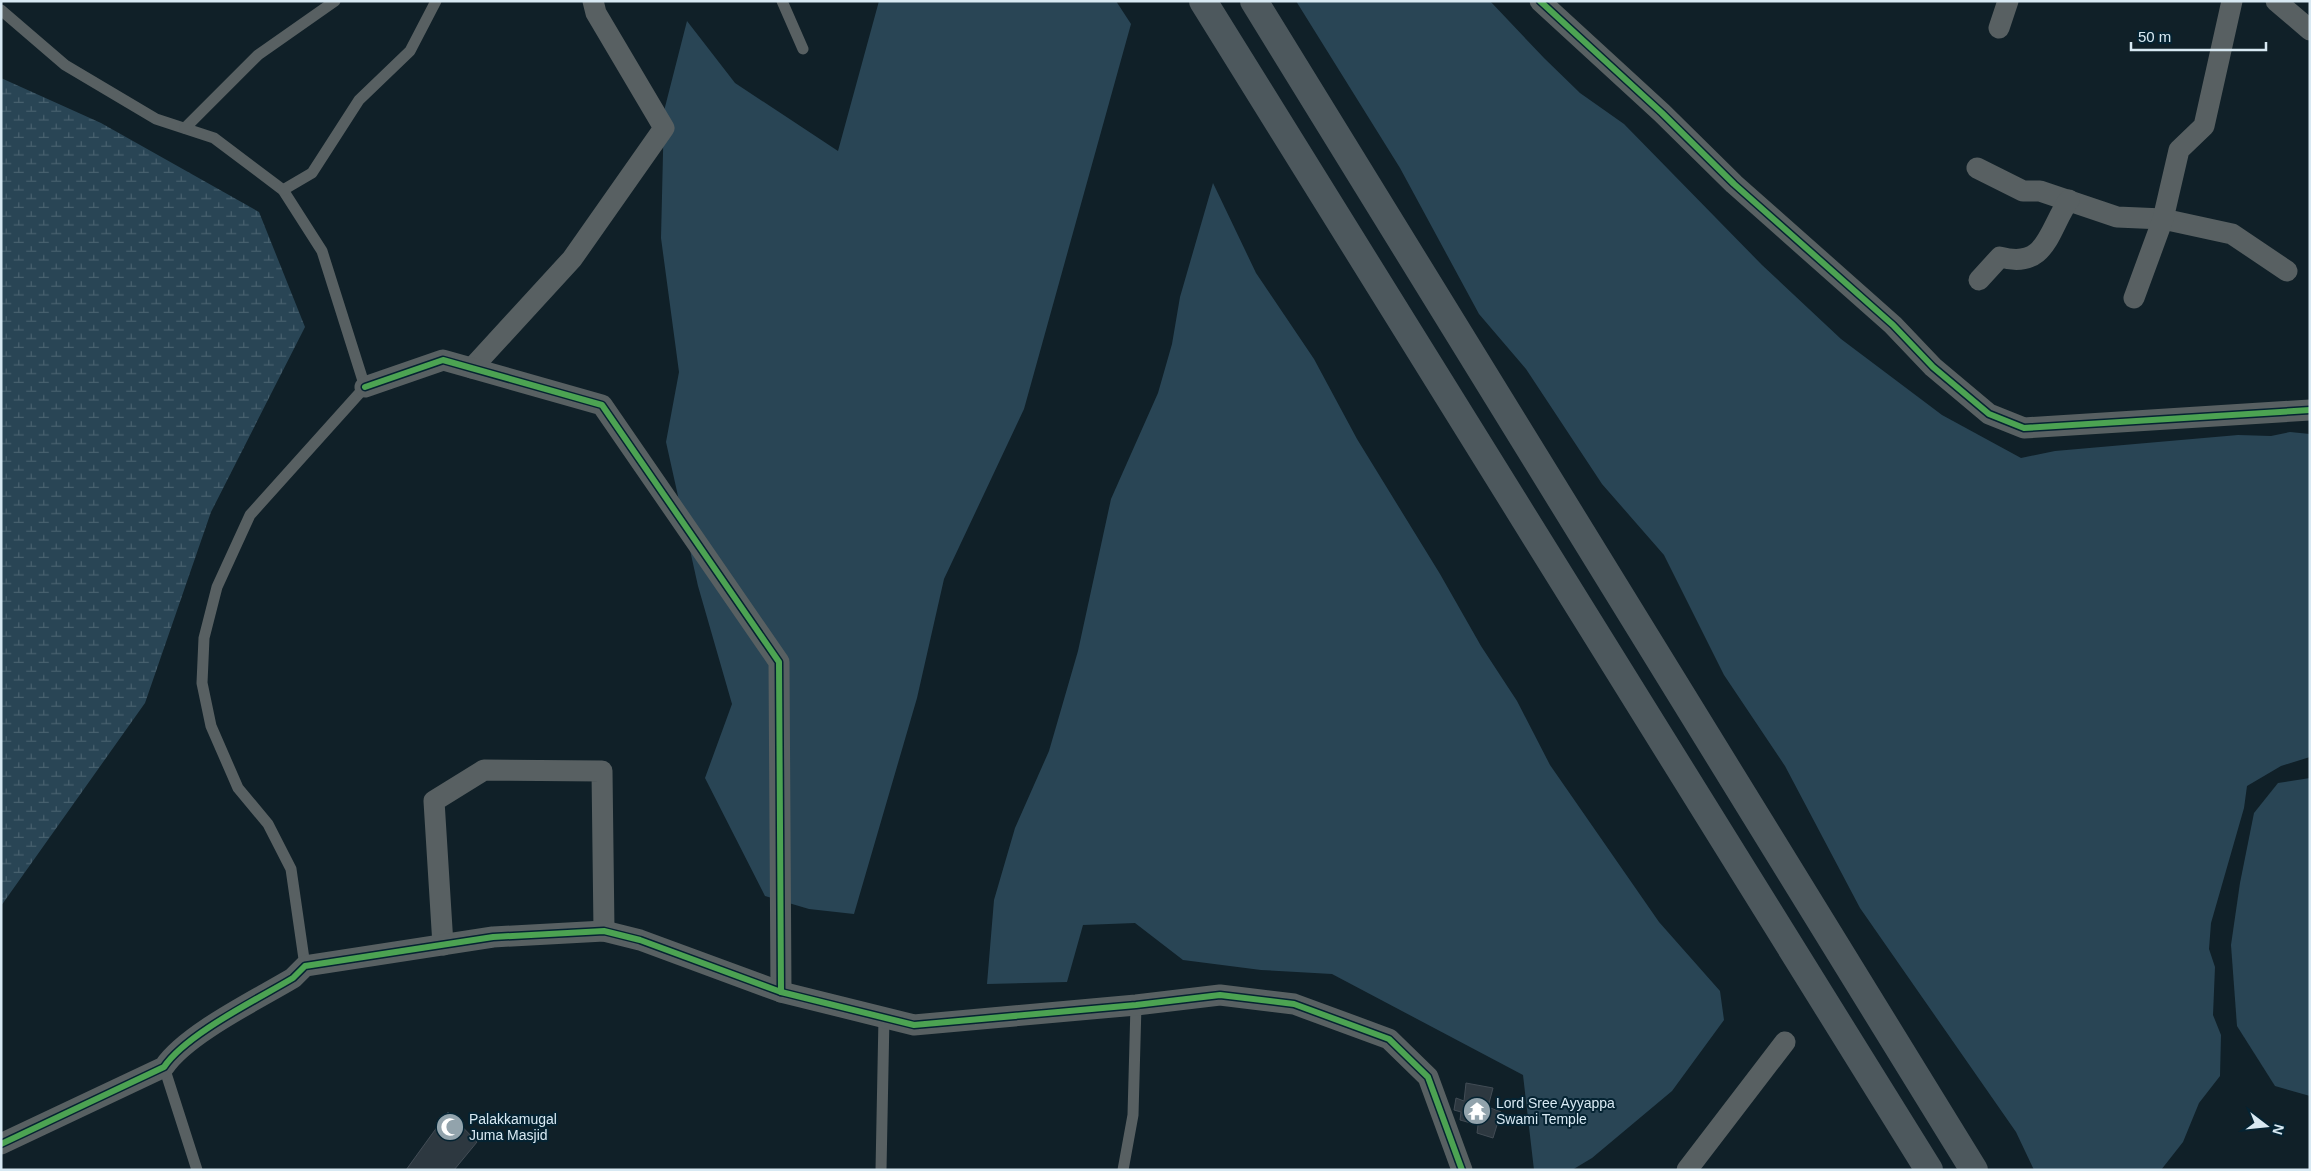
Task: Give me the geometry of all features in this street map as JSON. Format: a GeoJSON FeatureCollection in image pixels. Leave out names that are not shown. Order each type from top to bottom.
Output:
{"type":"FeatureCollection","features":[{"type":"Feature","properties":{"kind":"main road"},"geometry":{"type":"LineString","coordinates":[[1203,1],[1929,1170]]}},
{"type":"Feature","properties":{"kind":"main road"},"geometry":{"type":"LineString","coordinates":[[1254,1],[1974,1170]]}},
{"type":"Feature","properties":{"kind":"street"},"geometry":{"type":"LineString","coordinates":[[472,368],[572,259],[664,128],[596,13],[593,1]]}},
{"type":"Feature","properties":{"kind":"street"},"geometry":{"type":"LineString","coordinates":[[1540,1],[1662,113],[1734,184],[1893,325],[1933,367],[1989,414],[2024,428],[2310,410]]}},
{"type":"Feature","properties":{"kind":"street"},"geometry":{"type":"LineString","coordinates":[[1999,28],[2008,1]]}},
{"type":"Feature","properties":{"kind":"street"},"geometry":{"type":"LineString","coordinates":[[2134,298],[2163,219],[2179,150],[2204,126],[2232,1]]}},
{"type":"Feature","properties":{"kind":"street"},"geometry":{"type":"LineString","coordinates":[[2276,1],[2310,30]]}},
{"type":"Feature","properties":{"kind":"street"},"geometry":{"type":"LineString","coordinates":[[1977,168],[2023,191],[2040,191],[2117,216],[2163,219],[2232,234],[2287,271]]}},
{"type":"Feature","properties":{"kind":"street"},"geometry":{"type":"LineString","coordinates":[[1979,280],[2000,256],[2013,260],[2032,258],[2046,245],[2069,200]]}},
{"type":"Feature","properties":{"kind":"street"},"geometry":{"type":"LineString","coordinates":[[365,387],[443,360],[602,405],[779,662],[781,992]]}},
{"type":"Feature","properties":{"kind":"street"},"geometry":{"type":"LineString","coordinates":[[444,945],[434,801],[484,770],[602,772],[604,931]]}},
{"type":"Feature","properties":{"kind":"street"},"geometry":{"type":"LineString","coordinates":[[1,1144],[164,1067],[172,1055],[196,1037],[293,978],[305,966],[493,937],[604,931],[640,940],[781,992],[914,1024],[1136,1005],[1220,995],[1294,1004],[1390,1039],[1428,1077],[1462,1170]]}},
{"type":"Feature","properties":{"kind":"street"},"geometry":{"type":"LineString","coordinates":[[1687,1170],[1785,1042]]}},
{"type":"Feature","properties":{"kind":"lane"},"geometry":{"type":"LineString","coordinates":[[185,128],[258,55],[335,1]]}},
{"type":"Feature","properties":{"kind":"lane"},"geometry":{"type":"LineString","coordinates":[[284,190],[312,173],[359,100],[410,51],[436,1]]}},
{"type":"Feature","properties":{"kind":"lane"},"geometry":{"type":"LineString","coordinates":[[782,1],[803,49]]}},
{"type":"Feature","properties":{"kind":"lane"},"geometry":{"type":"LineString","coordinates":[[1,10],[65,65],[156,119],[214,138],[284,190],[322,251],[365,387],[250,515],[217,587],[204,638],[202,684],[211,726],[238,788],[268,824],[291,869],[305,966]]}},
{"type":"Feature","properties":{"kind":"lane"},"geometry":{"type":"LineString","coordinates":[[1123,1170],[1133,1115],[1136,1005]]}},
{"type":"Feature","properties":{"kind":"lane"},"geometry":{"type":"LineString","coordinates":[[881,1170],[884,1017]]}},
{"type":"Feature","properties":{"kind":"lane"},"geometry":{"type":"LineString","coordinates":[[164,1067],[197,1170]]}},
{"type":"Feature","properties":{"kind":"green space"},"geometry":{"type":"Polygon","coordinates":[[[879,1],[1116,1],[1131,24],[1024,409],[944,579],[917,698],[854,914],[809,909],[765,896],[705,778],[732,704],[698,586],[666,442],[679,372],[661,238],[664,111],[687,21],[735,83],[838,151],[879,1]]]}},
{"type":"Feature","properties":{"kind":"green space"},"geometry":{"type":"Polygon","coordinates":[[[1296,1],[1490,1],[1580,93],[1624,124],[1762,265],[1841,339],[1942,415],[2021,458],[2055,451],[2238,435],[2271,436],[2290,432],[2310,434],[2310,757],[2281,766],[2247,786],[2244,808],[2211,923],[2209,949],[2215,967],[2213,1015],[2221,1035],[2220,1076],[2199,1103],[2183,1142],[2161,1170],[2034,1170],[2016,1132],[1860,908],[1785,766],[1724,675],[1664,555],[1602,484],[1526,369],[1479,314],[1400,168],[1296,1]]]}},
{"type":"Feature","properties":{"kind":"green space"},"geometry":{"type":"Polygon","coordinates":[[[1,78],[101,123],[259,212],[305,327],[211,512],[145,703],[1,906],[1,78]]]}},
{"type":"Feature","properties":{"kind":"green space"},"geometry":{"type":"Polygon","coordinates":[[[1213,183],[1256,273],[1314,359],[1357,439],[1440,574],[1481,646],[1517,701],[1550,765],[1659,922],[1720,991],[1724,1020],[1672,1091],[1592,1158],[1572,1170],[1534,1170],[1523,1075],[1332,974],[1261,970],[1183,960],[1135,923],[1083,925],[1067,982],[987,984],[994,900],[1015,828],[1049,751],[1078,651],[1111,499],[1158,393],[1172,344],[1180,297],[1213,183]]]}},
{"type":"Feature","properties":{"kind":"green space"},"geometry":{"type":"Polygon","coordinates":[[[2310,778],[2310,1096],[2275,1086],[2237,1026],[2231,945],[2240,883],[2254,813],[2278,783],[2310,778]]]}},
{"type":"Feature","properties":{"kind":"building","name":"Lord Sree Ayyappa Swami Temple"},"geometry":{"type":"Polygon","coordinates":[[[1466,1083],[1493,1088],[1488,1107],[1501,1112],[1493,1138],[1477,1133],[1478,1125],[1460,1120],[1461,1112],[1454,1110],[1456,1098],[1464,1101],[1466,1083]]]}},
{"type":"Feature","properties":{"kind":"building","name":"Palakkamugal Juma Masjid"},"geometry":{"type":"Polygon","coordinates":[[[448,1112],[477,1142],[454,1170],[406,1170],[448,1112]]]}},
{"type":"Feature","properties":{"kind":"cycle path"},"geometry":{"type":"LineString","coordinates":[[1540,1],[1662,113],[1734,184],[1893,325],[1933,367],[1989,414],[2024,428],[2310,410]]}},
{"type":"Feature","properties":{"kind":"cycle path"},"geometry":{"type":"LineString","coordinates":[[365,387],[443,360],[602,405],[779,662],[781,992]]}},
{"type":"Feature","properties":{"kind":"cycle path"},"geometry":{"type":"LineString","coordinates":[[1,1144],[164,1067],[174,1055],[205,1030],[293,978],[305,966],[493,937],[604,931],[640,940],[781,992],[914,1025],[1136,1005],[1220,995],[1294,1004],[1389,1039],[1428,1077],[1462,1170]]}},
{"type":"Feature","properties":{"kind":"place","name":"Lord Sree Ayyappa Swami Temple"},"geometry":{"type":"Point","coordinates":[1477,1111]}},
{"type":"Feature","properties":{"kind":"place","name":"Palakkamugal Juma Masjid"},"geometry":{"type":"Point","coordinates":[450,1127]}}]}
